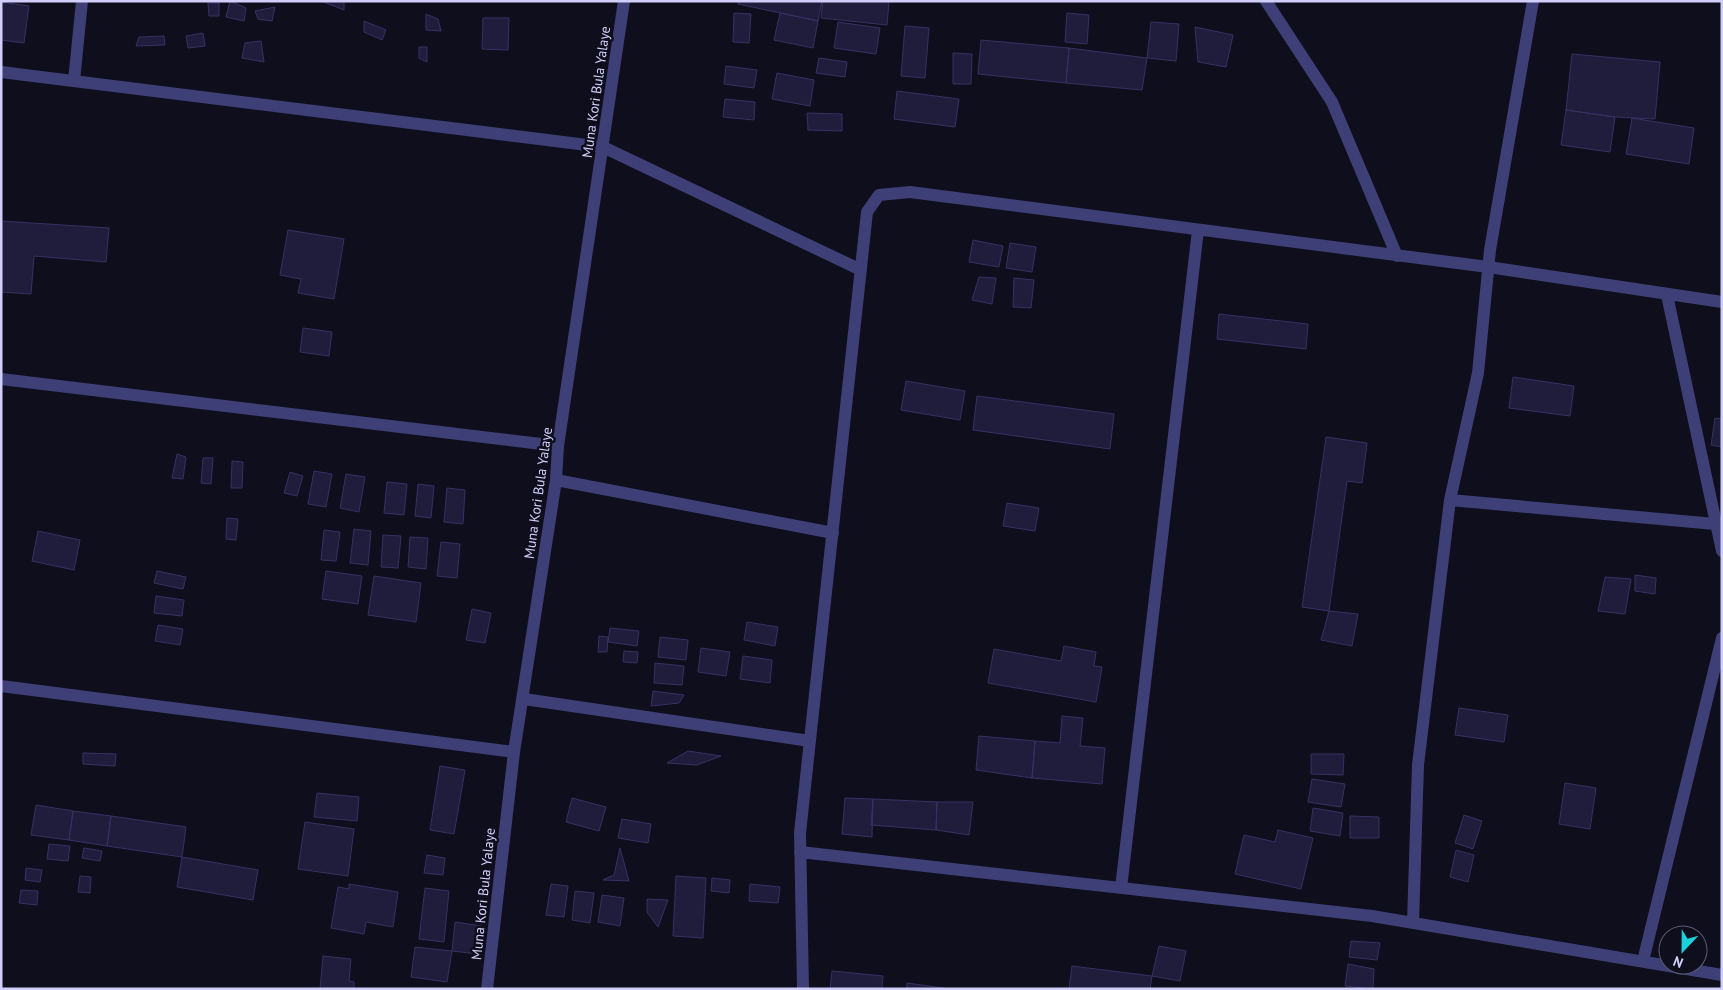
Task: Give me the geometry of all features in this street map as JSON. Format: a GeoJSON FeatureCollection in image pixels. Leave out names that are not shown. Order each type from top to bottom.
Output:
{"type":"FeatureCollection","features":[{"type":"Feature","properties":{"kind":"street"},"geometry":{"type":"LineString","coordinates":[[74,81],[82,1]]}},
{"type":"Feature","properties":{"kind":"street","name":"Muna Kori Bula Yalaye"},"geometry":{"type":"LineString","coordinates":[[487,989],[514,752],[524,699],[556,480],[558,446],[624,1]]}},
{"type":"Feature","properties":{"kind":"street"},"geometry":{"type":"LineString","coordinates":[[1266,1],[1332,102],[1397,256]]}},
{"type":"Feature","properties":{"kind":"street"},"geometry":{"type":"LineString","coordinates":[[1413,923],[1418,765],[1450,500],[1478,373],[1488,268],[1533,1]]}},
{"type":"Feature","properties":{"kind":"street"},"geometry":{"type":"LineString","coordinates":[[1,72],[602,147],[861,270]]}},
{"type":"Feature","properties":{"kind":"street"},"geometry":{"type":"LineString","coordinates":[[803,989],[800,833],[866,212],[879,195],[910,192],[1488,268],[1722,302]]}},
{"type":"Feature","properties":{"kind":"street"},"geometry":{"type":"LineString","coordinates":[[1121,888],[1198,230]]}},
{"type":"Feature","properties":{"kind":"street"},"geometry":{"type":"LineString","coordinates":[[1667,295],[1722,551]]}},
{"type":"Feature","properties":{"kind":"street"},"geometry":{"type":"LineString","coordinates":[[1,379],[558,446]]}},
{"type":"Feature","properties":{"kind":"street"},"geometry":{"type":"LineString","coordinates":[[556,480],[833,533]]}},
{"type":"Feature","properties":{"kind":"street"},"geometry":{"type":"LineString","coordinates":[[1450,500],[1715,524]]}},
{"type":"Feature","properties":{"kind":"street"},"geometry":{"type":"LineString","coordinates":[[1643,961],[1722,638]]}},
{"type":"Feature","properties":{"kind":"street"},"geometry":{"type":"LineString","coordinates":[[1,686],[514,752]]}},
{"type":"Feature","properties":{"kind":"street"},"geometry":{"type":"LineString","coordinates":[[524,699],[810,741]]}},
{"type":"Feature","properties":{"kind":"street"},"geometry":{"type":"LineString","coordinates":[[800,852],[1372,916],[1722,975]]}},
{"type":"Feature","properties":{"kind":"building"},"geometry":{"type":"Polygon","coordinates":[[[230,1],[246,8],[244,21],[226,17],[230,1]]]}},
{"type":"Feature","properties":{"kind":"building"},"geometry":{"type":"Polygon","coordinates":[[[321,1],[344,1],[344,10],[321,1]]]}},
{"type":"Feature","properties":{"kind":"building"},"geometry":{"type":"Polygon","coordinates":[[[739,1],[822,1],[818,21],[738,4],[739,1]]]}},
{"type":"Feature","properties":{"kind":"building"},"geometry":{"type":"Polygon","coordinates":[[[823,1],[889,1],[887,25],[821,18],[823,1]]]}},
{"type":"Feature","properties":{"kind":"building"},"geometry":{"type":"Polygon","coordinates":[[[1,2],[29,6],[24,43],[1,40],[1,2]]]}},
{"type":"Feature","properties":{"kind":"building"},"geometry":{"type":"Polygon","coordinates":[[[208,3],[219,3],[219,16],[209,16],[208,3]]]}},
{"type":"Feature","properties":{"kind":"building"},"geometry":{"type":"Polygon","coordinates":[[[275,7],[272,21],[258,19],[255,11],[275,7]]]}},
{"type":"Feature","properties":{"kind":"building"},"geometry":{"type":"Polygon","coordinates":[[[734,13],[751,14],[749,43],[733,42],[734,13]]]}},
{"type":"Feature","properties":{"kind":"building"},"geometry":{"type":"Polygon","coordinates":[[[780,13],[818,21],[813,48],[774,40],[780,13]]]}},
{"type":"Feature","properties":{"kind":"building"},"geometry":{"type":"Polygon","coordinates":[[[1067,13],[1089,15],[1087,44],[1065,42],[1067,13]]]}},
{"type":"Feature","properties":{"kind":"building"},"geometry":{"type":"Polygon","coordinates":[[[426,14],[438,19],[441,31],[426,30],[426,14]]]}},
{"type":"Feature","properties":{"kind":"building"},"geometry":{"type":"Polygon","coordinates":[[[483,18],[509,18],[508,50],[482,49],[483,18]]]}},
{"type":"Feature","properties":{"kind":"building"},"geometry":{"type":"Polygon","coordinates":[[[364,21],[386,30],[382,40],[364,32],[364,21]]]}},
{"type":"Feature","properties":{"kind":"building"},"geometry":{"type":"Polygon","coordinates":[[[838,22],[880,28],[876,54],[834,48],[838,22]]]}},
{"type":"Feature","properties":{"kind":"building"},"geometry":{"type":"Polygon","coordinates":[[[1151,22],[1179,24],[1176,61],[1147,58],[1151,22]]]}},
{"type":"Feature","properties":{"kind":"building"},"geometry":{"type":"Polygon","coordinates":[[[905,26],[929,28],[925,78],[901,76],[905,26]]]}},
{"type":"Feature","properties":{"kind":"building"},"geometry":{"type":"Polygon","coordinates":[[[1195,27],[1233,35],[1226,67],[1198,62],[1195,27]]]}},
{"type":"Feature","properties":{"kind":"building"},"geometry":{"type":"Polygon","coordinates":[[[203,33],[205,46],[188,48],[186,36],[203,33]]]}},
{"type":"Feature","properties":{"kind":"building"},"geometry":{"type":"Polygon","coordinates":[[[164,36],[165,45],[136,46],[139,37],[164,36]]]}},
{"type":"Feature","properties":{"kind":"building"},"geometry":{"type":"Polygon","coordinates":[[[981,40],[1069,48],[1066,83],[978,74],[981,40]]]}},
{"type":"Feature","properties":{"kind":"building"},"geometry":{"type":"Polygon","coordinates":[[[261,41],[264,62],[242,58],[245,43],[261,41]]]}},
{"type":"Feature","properties":{"kind":"building"},"geometry":{"type":"Polygon","coordinates":[[[419,47],[427,47],[427,62],[419,58],[419,47]]]}},
{"type":"Feature","properties":{"kind":"building"},"geometry":{"type":"Polygon","coordinates":[[[1069,48],[1147,58],[1142,90],[1066,83],[1069,48]]]}},
{"type":"Feature","properties":{"kind":"building"},"geometry":{"type":"Polygon","coordinates":[[[953,53],[972,54],[971,84],[953,84],[953,53]]]}},
{"type":"Feature","properties":{"kind":"building"},"geometry":{"type":"Polygon","coordinates":[[[1572,54],[1660,62],[1655,119],[1615,117],[1566,110],[1572,54]]]}},
{"type":"Feature","properties":{"kind":"building"},"geometry":{"type":"Polygon","coordinates":[[[819,58],[847,62],[845,77],[816,73],[819,58]]]}},
{"type":"Feature","properties":{"kind":"building"},"geometry":{"type":"Polygon","coordinates":[[[726,66],[757,70],[754,88],[724,84],[726,66]]]}},
{"type":"Feature","properties":{"kind":"building"},"geometry":{"type":"Polygon","coordinates":[[[777,73],[814,80],[810,106],[772,99],[777,73]]]}},
{"type":"Feature","properties":{"kind":"building"},"geometry":{"type":"Polygon","coordinates":[[[897,91],[959,99],[955,127],[894,119],[897,91]]]}},
{"type":"Feature","properties":{"kind":"building"},"geometry":{"type":"Polygon","coordinates":[[[725,99],[755,102],[754,120],[723,117],[725,99]]]}},
{"type":"Feature","properties":{"kind":"building"},"geometry":{"type":"Polygon","coordinates":[[[1566,110],[1615,117],[1610,152],[1561,145],[1566,110]]]}},
{"type":"Feature","properties":{"kind":"building"},"geometry":{"type":"Polygon","coordinates":[[[807,113],[842,114],[842,131],[808,130],[807,113]]]}},
{"type":"Feature","properties":{"kind":"building"},"geometry":{"type":"Polygon","coordinates":[[[1632,118],[1694,128],[1689,164],[1626,154],[1632,118]]]}},
{"type":"Feature","properties":{"kind":"building"},"geometry":{"type":"Polygon","coordinates":[[[1,221],[109,228],[106,262],[34,256],[31,294],[1,292],[1,221]]]}},
{"type":"Feature","properties":{"kind":"building"},"geometry":{"type":"Polygon","coordinates":[[[288,230],[344,239],[334,299],[298,293],[301,279],[280,275],[288,230]]]}},
{"type":"Feature","properties":{"kind":"building"},"geometry":{"type":"Polygon","coordinates":[[[973,240],[1003,246],[999,267],[969,262],[973,240]]]}},
{"type":"Feature","properties":{"kind":"building"},"geometry":{"type":"Polygon","coordinates":[[[1010,243],[1036,247],[1032,272],[1006,268],[1010,243]]]}},
{"type":"Feature","properties":{"kind":"building"},"geometry":{"type":"Polygon","coordinates":[[[979,277],[996,278],[992,304],[972,300],[979,277]]]}},
{"type":"Feature","properties":{"kind":"building"},"geometry":{"type":"Polygon","coordinates":[[[1014,278],[1034,280],[1031,308],[1013,307],[1014,278]]]}},
{"type":"Feature","properties":{"kind":"building"},"geometry":{"type":"Polygon","coordinates":[[[1219,314],[1308,324],[1306,349],[1217,339],[1219,314]]]}},
{"type":"Feature","properties":{"kind":"building"},"geometry":{"type":"Polygon","coordinates":[[[303,328],[332,332],[329,356],[300,352],[303,328]]]}},
{"type":"Feature","properties":{"kind":"building"},"geometry":{"type":"Polygon","coordinates":[[[1513,377],[1574,386],[1570,416],[1509,408],[1513,377]]]}},
{"type":"Feature","properties":{"kind":"building"},"geometry":{"type":"Polygon","coordinates":[[[906,381],[965,391],[960,420],[901,410],[906,381]]]}},
{"type":"Feature","properties":{"kind":"building"},"geometry":{"type":"Polygon","coordinates":[[[977,396],[1114,414],[1110,449],[973,430],[977,396]]]}},
{"type":"Feature","properties":{"kind":"building"},"geometry":{"type":"Polygon","coordinates":[[[1715,418],[1722,419],[1722,447],[1711,445],[1715,418]]]}},
{"type":"Feature","properties":{"kind":"building"},"geometry":{"type":"Polygon","coordinates":[[[1326,437],[1367,443],[1362,483],[1347,481],[1329,611],[1302,607],[1326,437]]]}},
{"type":"Feature","properties":{"kind":"building"},"geometry":{"type":"Polygon","coordinates":[[[177,454],[186,457],[183,479],[172,478],[177,454]]]}},
{"type":"Feature","properties":{"kind":"building"},"geometry":{"type":"Polygon","coordinates":[[[203,458],[213,458],[211,484],[201,483],[203,458]]]}},
{"type":"Feature","properties":{"kind":"building"},"geometry":{"type":"Polygon","coordinates":[[[232,461],[243,462],[242,488],[231,488],[232,461]]]}},
{"type":"Feature","properties":{"kind":"building"},"geometry":{"type":"Polygon","coordinates":[[[314,471],[332,474],[326,507],[308,504],[314,471]]]}},
{"type":"Feature","properties":{"kind":"building"},"geometry":{"type":"Polygon","coordinates":[[[290,472],[303,476],[297,496],[284,493],[290,472]]]}},
{"type":"Feature","properties":{"kind":"building"},"geometry":{"type":"Polygon","coordinates":[[[346,474],[365,477],[359,512],[340,508],[346,474]]]}},
{"type":"Feature","properties":{"kind":"building"},"geometry":{"type":"Polygon","coordinates":[[[387,482],[407,484],[404,515],[384,513],[387,482]]]}},
{"type":"Feature","properties":{"kind":"building"},"geometry":{"type":"Polygon","coordinates":[[[418,484],[434,486],[431,518],[415,516],[418,484]]]}},
{"type":"Feature","properties":{"kind":"building"},"geometry":{"type":"Polygon","coordinates":[[[447,488],[465,490],[463,524],[444,522],[447,488]]]}},
{"type":"Feature","properties":{"kind":"building"},"geometry":{"type":"Polygon","coordinates":[[[1007,503],[1039,508],[1035,531],[1003,526],[1007,503]]]}},
{"type":"Feature","properties":{"kind":"building"},"geometry":{"type":"Polygon","coordinates":[[[227,518],[238,519],[236,540],[226,539],[227,518]]]}},
{"type":"Feature","properties":{"kind":"building"},"geometry":{"type":"Polygon","coordinates":[[[354,529],[371,531],[368,565],[350,563],[354,529]]]}},
{"type":"Feature","properties":{"kind":"building"},"geometry":{"type":"Polygon","coordinates":[[[324,530],[340,532],[336,561],[321,560],[324,530]]]}},
{"type":"Feature","properties":{"kind":"building"},"geometry":{"type":"Polygon","coordinates":[[[38,531],[80,540],[74,570],[32,561],[38,531]]]}},
{"type":"Feature","properties":{"kind":"building"},"geometry":{"type":"Polygon","coordinates":[[[383,535],[401,536],[398,568],[381,567],[383,535]]]}},
{"type":"Feature","properties":{"kind":"building"},"geometry":{"type":"Polygon","coordinates":[[[410,537],[428,538],[426,569],[408,567],[410,537]]]}},
{"type":"Feature","properties":{"kind":"building"},"geometry":{"type":"Polygon","coordinates":[[[441,542],[460,544],[457,578],[437,576],[441,542]]]}},
{"type":"Feature","properties":{"kind":"building"},"geometry":{"type":"Polygon","coordinates":[[[157,571],[186,577],[183,589],[154,583],[157,571]]]}},
{"type":"Feature","properties":{"kind":"building"},"geometry":{"type":"Polygon","coordinates":[[[326,571],[362,576],[358,604],[322,599],[326,571]]]}},
{"type":"Feature","properties":{"kind":"building"},"geometry":{"type":"Polygon","coordinates":[[[1635,575],[1656,578],[1655,594],[1635,591],[1635,575]]]}},
{"type":"Feature","properties":{"kind":"building"},"geometry":{"type":"Polygon","coordinates":[[[374,576],[421,583],[416,622],[368,615],[374,576]]]}},
{"type":"Feature","properties":{"kind":"building"},"geometry":{"type":"Polygon","coordinates":[[[1605,577],[1631,579],[1625,614],[1598,611],[1605,577]]]}},
{"type":"Feature","properties":{"kind":"building"},"geometry":{"type":"Polygon","coordinates":[[[156,596],[184,600],[182,616],[154,613],[156,596]]]}},
{"type":"Feature","properties":{"kind":"building"},"geometry":{"type":"Polygon","coordinates":[[[472,609],[491,613],[485,643],[466,640],[472,609]]]}},
{"type":"Feature","properties":{"kind":"building"},"geometry":{"type":"Polygon","coordinates":[[[1329,611],[1358,614],[1352,646],[1321,640],[1329,611]]]}},
{"type":"Feature","properties":{"kind":"building"},"geometry":{"type":"Polygon","coordinates":[[[747,622],[778,627],[775,646],[744,640],[747,622]]]}},
{"type":"Feature","properties":{"kind":"building"},"geometry":{"type":"Polygon","coordinates":[[[158,625],[183,629],[180,645],[155,641],[158,625]]]}},
{"type":"Feature","properties":{"kind":"building"},"geometry":{"type":"Polygon","coordinates":[[[610,628],[639,631],[637,646],[608,642],[610,628]]]}},
{"type":"Feature","properties":{"kind":"building"},"geometry":{"type":"Polygon","coordinates":[[[599,636],[608,637],[607,652],[598,652],[599,636]]]}},
{"type":"Feature","properties":{"kind":"building"},"geometry":{"type":"Polygon","coordinates":[[[660,637],[688,640],[686,660],[658,657],[660,637]]]}},
{"type":"Feature","properties":{"kind":"building"},"geometry":{"type":"Polygon","coordinates":[[[1064,646],[1096,652],[1094,666],[1102,667],[1096,702],[988,683],[994,649],[1061,661],[1064,646]]]}},
{"type":"Feature","properties":{"kind":"building"},"geometry":{"type":"Polygon","coordinates":[[[701,648],[730,652],[726,676],[698,672],[701,648]]]}},
{"type":"Feature","properties":{"kind":"building"},"geometry":{"type":"Polygon","coordinates":[[[624,651],[638,652],[637,663],[623,662],[624,651]]]}},
{"type":"Feature","properties":{"kind":"building"},"geometry":{"type":"Polygon","coordinates":[[[743,656],[772,660],[770,683],[740,679],[743,656]]]}},
{"type":"Feature","properties":{"kind":"building"},"geometry":{"type":"Polygon","coordinates":[[[655,663],[684,666],[682,685],[654,683],[655,663]]]}},
{"type":"Feature","properties":{"kind":"building"},"geometry":{"type":"Polygon","coordinates":[[[653,691],[684,695],[679,703],[651,706],[653,691]]]}},
{"type":"Feature","properties":{"kind":"building"},"geometry":{"type":"Polygon","coordinates":[[[1459,708],[1508,715],[1504,742],[1455,735],[1459,708]]]}},
{"type":"Feature","properties":{"kind":"building"},"geometry":{"type":"Polygon","coordinates":[[[1062,716],[1083,718],[1080,746],[1105,748],[1102,784],[1032,778],[1035,741],[1060,743],[1062,716]]]}},
{"type":"Feature","properties":{"kind":"building"},"geometry":{"type":"Polygon","coordinates":[[[979,736],[1035,741],[1032,778],[976,770],[979,736]]]}},
{"type":"Feature","properties":{"kind":"building"},"geometry":{"type":"Polygon","coordinates":[[[688,751],[721,756],[697,765],[667,763],[688,751]]]}},
{"type":"Feature","properties":{"kind":"building"},"geometry":{"type":"Polygon","coordinates":[[[83,753],[116,754],[115,766],[83,764],[83,753]]]}},
{"type":"Feature","properties":{"kind":"building"},"geometry":{"type":"Polygon","coordinates":[[[1311,754],[1344,754],[1343,775],[1311,774],[1311,754]]]}},
{"type":"Feature","properties":{"kind":"building"},"geometry":{"type":"Polygon","coordinates":[[[440,766],[465,770],[454,834],[430,830],[440,766]]]}},
{"type":"Feature","properties":{"kind":"building"},"geometry":{"type":"Polygon","coordinates":[[[1312,779],[1345,784],[1341,807],[1308,802],[1312,779]]]}},
{"type":"Feature","properties":{"kind":"building"},"geometry":{"type":"Polygon","coordinates":[[[1565,783],[1596,788],[1590,829],[1559,824],[1565,783]]]}},
{"type":"Feature","properties":{"kind":"building"},"geometry":{"type":"Polygon","coordinates":[[[317,793],[359,797],[357,821],[314,817],[317,793]]]}},
{"type":"Feature","properties":{"kind":"building"},"geometry":{"type":"Polygon","coordinates":[[[572,798],[606,807],[599,831],[566,822],[572,798]]]}},
{"type":"Feature","properties":{"kind":"building"},"geometry":{"type":"Polygon","coordinates":[[[845,798],[873,799],[872,837],[842,834],[845,798]]]}},
{"type":"Feature","properties":{"kind":"building"},"geometry":{"type":"Polygon","coordinates":[[[873,799],[937,802],[936,830],[871,825],[873,799]]]}},
{"type":"Feature","properties":{"kind":"building"},"geometry":{"type":"Polygon","coordinates":[[[937,802],[973,802],[969,835],[936,830],[937,802]]]}},
{"type":"Feature","properties":{"kind":"building"},"geometry":{"type":"Polygon","coordinates":[[[36,805],[73,811],[69,840],[31,835],[36,805]]]}},
{"type":"Feature","properties":{"kind":"building"},"geometry":{"type":"Polygon","coordinates":[[[1313,808],[1343,813],[1340,836],[1310,831],[1313,808]]]}},
{"type":"Feature","properties":{"kind":"building"},"geometry":{"type":"Polygon","coordinates":[[[73,811],[111,816],[107,846],[69,840],[73,811]]]}},
{"type":"Feature","properties":{"kind":"building"},"geometry":{"type":"Polygon","coordinates":[[[1464,815],[1482,821],[1473,849],[1455,843],[1464,815]]]}},
{"type":"Feature","properties":{"kind":"building"},"geometry":{"type":"Polygon","coordinates":[[[111,816],[186,827],[182,857],[107,846],[111,816]]]}},
{"type":"Feature","properties":{"kind":"building"},"geometry":{"type":"Polygon","coordinates":[[[1350,816],[1379,817],[1379,838],[1350,838],[1350,816]]]}},
{"type":"Feature","properties":{"kind":"building"},"geometry":{"type":"Polygon","coordinates":[[[622,819],[651,824],[648,843],[618,838],[622,819]]]}},
{"type":"Feature","properties":{"kind":"building"},"geometry":{"type":"Polygon","coordinates":[[[305,822],[354,829],[348,876],[298,869],[305,822]]]}},
{"type":"Feature","properties":{"kind":"building"},"geometry":{"type":"Polygon","coordinates":[[[1278,830],[1313,838],[1301,889],[1235,874],[1244,835],[1275,842],[1278,830]]]}},
{"type":"Feature","properties":{"kind":"building"},"geometry":{"type":"Polygon","coordinates":[[[49,844],[70,846],[68,861],[47,859],[49,844]]]}},
{"type":"Feature","properties":{"kind":"building"},"geometry":{"type":"Polygon","coordinates":[[[84,848],[102,851],[100,861],[82,858],[84,848]]]}},
{"type":"Feature","properties":{"kind":"building"},"geometry":{"type":"Polygon","coordinates":[[[620,848],[629,881],[603,880],[614,875],[620,848]]]}},
{"type":"Feature","properties":{"kind":"building"},"geometry":{"type":"Polygon","coordinates":[[[1456,850],[1474,855],[1468,882],[1450,877],[1456,850]]]}},
{"type":"Feature","properties":{"kind":"building"},"geometry":{"type":"Polygon","coordinates":[[[427,855],[445,858],[443,875],[424,873],[427,855]]]}},
{"type":"Feature","properties":{"kind":"building"},"geometry":{"type":"Polygon","coordinates":[[[182,857],[258,870],[253,900],[177,887],[182,857]]]}},
{"type":"Feature","properties":{"kind":"building"},"geometry":{"type":"Polygon","coordinates":[[[26,868],[42,870],[40,882],[25,880],[26,868]]]}},
{"type":"Feature","properties":{"kind":"building"},"geometry":{"type":"Polygon","coordinates":[[[80,876],[91,877],[90,893],[78,892],[80,876]]]}},
{"type":"Feature","properties":{"kind":"building"},"geometry":{"type":"Polygon","coordinates":[[[676,876],[706,878],[703,938],[673,936],[676,876]]]}},
{"type":"Feature","properties":{"kind":"building"},"geometry":{"type":"Polygon","coordinates":[[[712,878],[730,880],[729,893],[711,891],[712,878]]]}},
{"type":"Feature","properties":{"kind":"building"},"geometry":{"type":"Polygon","coordinates":[[[349,884],[398,892],[393,927],[366,922],[364,934],[331,928],[338,887],[349,889],[349,884]]]}},
{"type":"Feature","properties":{"kind":"building"},"geometry":{"type":"Polygon","coordinates":[[[551,884],[568,886],[564,917],[546,915],[551,884]]]}},
{"type":"Feature","properties":{"kind":"building"},"geometry":{"type":"Polygon","coordinates":[[[750,884],[780,887],[778,903],[749,901],[750,884]]]}},
{"type":"Feature","properties":{"kind":"building"},"geometry":{"type":"Polygon","coordinates":[[[425,888],[449,891],[444,942],[419,939],[425,888]]]}},
{"type":"Feature","properties":{"kind":"building"},"geometry":{"type":"Polygon","coordinates":[[[21,890],[38,891],[37,905],[19,903],[21,890]]]}},
{"type":"Feature","properties":{"kind":"building"},"geometry":{"type":"Polygon","coordinates":[[[575,891],[594,893],[590,923],[572,920],[575,891]]]}},
{"type":"Feature","properties":{"kind":"building"},"geometry":{"type":"Polygon","coordinates":[[[602,895],[624,898],[620,926],[598,922],[602,895]]]}},
{"type":"Feature","properties":{"kind":"building"},"geometry":{"type":"Polygon","coordinates":[[[647,899],[668,900],[658,927],[647,912],[647,899]]]}},
{"type":"Feature","properties":{"kind":"building"},"geometry":{"type":"Polygon","coordinates":[[[455,922],[482,926],[478,954],[452,951],[455,922]]]}},
{"type":"Feature","properties":{"kind":"building"},"geometry":{"type":"Polygon","coordinates":[[[1351,941],[1380,943],[1377,960],[1349,957],[1351,941]]]}},
{"type":"Feature","properties":{"kind":"building"},"geometry":{"type":"Polygon","coordinates":[[[1159,946],[1186,951],[1180,981],[1152,976],[1159,946]]]}},
{"type":"Feature","properties":{"kind":"building"},"geometry":{"type":"Polygon","coordinates":[[[415,947],[452,951],[447,982],[411,977],[415,947]]]}},
{"type":"Feature","properties":{"kind":"building"},"geometry":{"type":"Polygon","coordinates":[[[323,956],[351,959],[349,981],[354,982],[354,989],[320,989],[323,956]]]}},
{"type":"Feature","properties":{"kind":"building"},"geometry":{"type":"Polygon","coordinates":[[[1348,964],[1374,969],[1373,989],[1345,986],[1348,964]]]}},
{"type":"Feature","properties":{"kind":"building"},"geometry":{"type":"Polygon","coordinates":[[[1072,966],[1152,976],[1150,989],[1069,989],[1072,966]]]}},
{"type":"Feature","properties":{"kind":"building"},"geometry":{"type":"Polygon","coordinates":[[[832,971],[883,976],[882,989],[830,989],[832,971]]]}},
{"type":"Feature","properties":{"kind":"building"},"geometry":{"type":"Polygon","coordinates":[[[907,983],[950,989],[907,989],[907,983]]]}}]}
